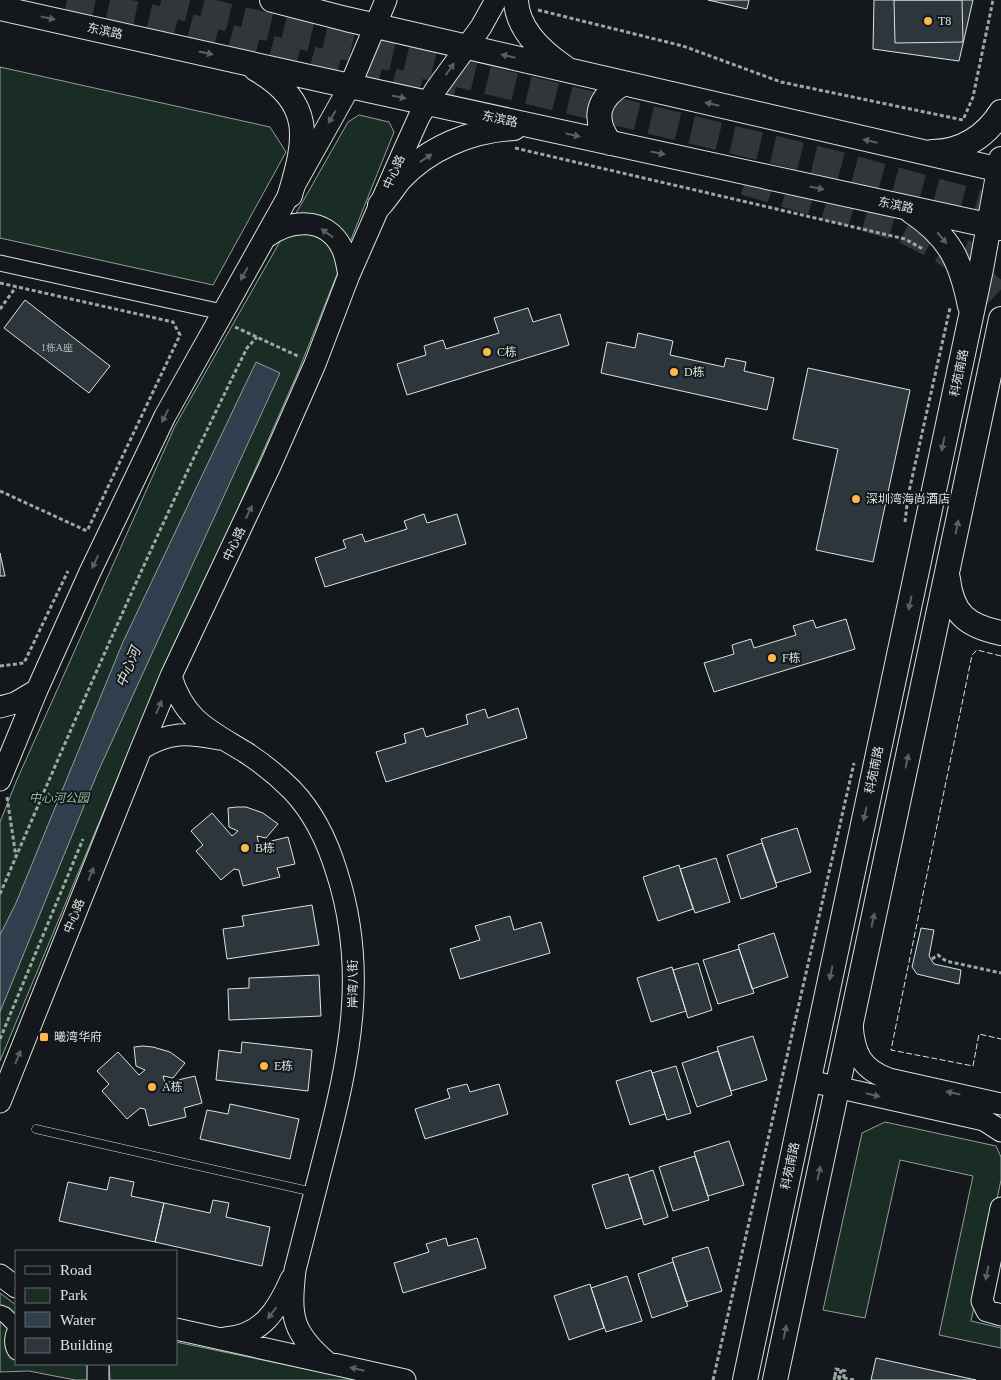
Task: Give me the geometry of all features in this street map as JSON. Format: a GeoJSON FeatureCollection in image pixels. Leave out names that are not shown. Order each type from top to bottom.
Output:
{"type":"FeatureCollection","features":[{"type":"Feature","properties":{"kind":"main road"},"geometry":{"type":"LineString","coordinates":[[279,2],[317,3],[336,0]]}},
{"type":"Feature","properties":{"kind":"main road"},"geometry":{"type":"LineString","coordinates":[[2,776],[36,690],[165,416],[350,86],[386,0]]}},
{"type":"Feature","properties":{"kind":"main road"},"geometry":{"type":"LineString","coordinates":[[279,2],[918,152],[1000,166]]}},
{"type":"Feature","properties":{"kind":"main road"},"geometry":{"type":"LineString","coordinates":[[509,2],[532,39],[548,56],[570,71]]}},
{"type":"Feature","properties":{"kind":"main road","name":"中心路"},"geometry":{"type":"LineString","coordinates":[[0,1102],[172,676],[270,466],[315,364],[349,274],[420,117],[442,81],[481,27],[509,2]]}},
{"type":"Feature","properties":{"kind":"main road","name":"东滨路"},"geometry":{"type":"LineString","coordinates":[[0,8],[995,227]]}},
{"type":"Feature","properties":{"kind":"main road"},"geometry":{"type":"LineString","coordinates":[[244,62],[272,78],[292,98],[300,116],[303,140],[300,162],[290,195]]}},
{"type":"Feature","properties":{"kind":"main road"},"geometry":{"type":"LineString","coordinates":[[610,143],[603,134],[599,123],[600,110],[605,98],[613,89],[624,83]]}},
{"type":"Feature","properties":{"kind":"main road"},"geometry":{"type":"LineString","coordinates":[[918,152],[940,152],[958,148],[993,125],[1001,112]]}},
{"type":"Feature","properties":{"kind":"main road"},"geometry":{"type":"LineString","coordinates":[[380,205],[400,179],[419,162],[440,148],[465,136],[497,129],[535,126]]}},
{"type":"Feature","properties":{"kind":"main road","name":"科苑南路"},"geometry":{"type":"LineString","coordinates":[[745,1378],[952,404],[972,313],[995,227],[1000,166]]}},
{"type":"Feature","properties":{"kind":"main road"},"geometry":{"type":"LineString","coordinates":[[905,207],[929,224],[953,252],[960,266],[972,313]]}},
{"type":"Feature","properties":{"kind":"main road"},"geometry":{"type":"LineString","coordinates":[[264,239],[286,225],[312,224],[324,229],[333,236],[341,247],[349,274]]}},
{"type":"Feature","properties":{"kind":"main road"},"geometry":{"type":"LineString","coordinates":[[774,1380],[1001,320]]}},
{"type":"Feature","properties":{"kind":"main road"},"geometry":{"type":"LineString","coordinates":[[952,404],[982,411]]}},
{"type":"Feature","properties":{"kind":"main road"},"geometry":{"type":"LineString","coordinates":[[947,574],[950,594],[956,608],[967,621],[984,630],[1001,633]]}},
{"type":"Feature","properties":{"kind":"main road","name":"岸湾八街"},"geometry":{"type":"LineString","coordinates":[[172,676],[180,700],[196,720],[262,764],[294,792],[322,833],[343,891],[352,950],[354,1003],[351,1039],[338,1100],[295,1270]]}},
{"type":"Feature","properties":{"kind":"main road"},"geometry":{"type":"LineString","coordinates":[[0,707],[16,702],[36,690]]}},
{"type":"Feature","properties":{"kind":"main road"},"geometry":{"type":"LineString","coordinates":[[141,749],[165,736],[178,734],[192,734],[224,740]]}},
{"type":"Feature","properties":{"kind":"main road"},"geometry":{"type":"LineString","coordinates":[[0,739],[3,754],[2,776]]}},
{"type":"Feature","properties":{"kind":"main road"},"geometry":{"type":"LineString","coordinates":[[851,1019],[853,1040],[857,1053],[864,1064],[876,1074],[889,1079],[1001,1104]]}},
{"type":"Feature","properties":{"kind":"main road"},"geometry":{"type":"LineString","coordinates":[[808,1081],[984,1120],[1001,1131]]}},
{"type":"Feature","properties":{"kind":"main road"},"geometry":{"type":"LineString","coordinates":[[1001,1208],[982,1301],[986,1311],[1001,1315]]}},
{"type":"Feature","properties":{"kind":"main road"},"geometry":{"type":"LineString","coordinates":[[219,1338],[238,1337],[260,1326],[276,1308],[295,1270]]}},
{"type":"Feature","properties":{"kind":"main road"},"geometry":{"type":"LineString","coordinates":[[295,1270],[292,1303],[298,1331],[306,1344],[328,1363]]}},
{"type":"Feature","properties":{"kind":"main road"},"geometry":{"type":"LineString","coordinates":[[0,1275],[15,1285]]}},
{"type":"Feature","properties":{"kind":"main road"},"geometry":{"type":"LineString","coordinates":[[178,1329],[405,1380]]}},
{"type":"Feature","properties":{"kind":"main road"},"geometry":{"type":"LineString","coordinates":[[98,1365],[98,1380]]}},
{"type":"Feature","properties":{"kind":"street"},"geometry":{"type":"LineString","coordinates":[[0,263],[222,312]]}},
{"type":"Feature","properties":{"kind":"street"},"geometry":{"type":"LineString","coordinates":[[0,1313],[5,1315],[15,1350]]}},
{"type":"Feature","properties":{"kind":"lane"},"geometry":{"type":"LineString","coordinates":[[36,1129],[315,1192]]}},
{"type":"Feature","properties":{"kind":"path"},"geometry":{"type":"LineString","coordinates":[[509,2],[683,46],[781,82],[963,120],[973,97],[993,0]]}},
{"type":"Feature","properties":{"kind":"path"},"geometry":{"type":"LineString","coordinates":[[513,148],[905,239],[927,252]]}},
{"type":"Feature","properties":{"kind":"path"},"geometry":{"type":"LineString","coordinates":[[0,283],[173,322],[180,335],[87,532],[0,491]]}},
{"type":"Feature","properties":{"kind":"path"},"geometry":{"type":"LineString","coordinates":[[0,309],[16,287]]}},
{"type":"Feature","properties":{"kind":"path"},"geometry":{"type":"LineString","coordinates":[[905,524],[908,496],[951,299]]}},
{"type":"Feature","properties":{"kind":"path"},"geometry":{"type":"LineString","coordinates":[[0,894],[77,715],[190,465],[247,348],[256,337],[315,364]]}},
{"type":"Feature","properties":{"kind":"path"},"geometry":{"type":"LineString","coordinates":[[0,666],[24,663],[70,567]]}},
{"type":"Feature","properties":{"kind":"path"},"geometry":{"type":"LineString","coordinates":[[713,1380],[856,754]]}},
{"type":"Feature","properties":{"kind":"path"},"geometry":{"type":"LineString","coordinates":[[2,776],[16,858]]}},
{"type":"Feature","properties":{"kind":"path"},"geometry":{"type":"LineString","coordinates":[[932,959],[938,955],[946,961],[1001,973]]}},
{"type":"Feature","properties":{"kind":"path"},"geometry":{"type":"LineString","coordinates":[[841,1380],[841,1370],[836,1369],[834,1378],[854,1380]]}},
{"type":"Feature","properties":{"kind":"green space"},"geometry":{"type":"Polygon","coordinates":[[[0,67],[270,127],[286,152],[213,285],[0,238],[0,67]]]}},
{"type":"Feature","properties":{"kind":"green space","name":"中心河公园"},"geometry":{"type":"Polygon","coordinates":[[[359,115],[389,122],[394,132],[298,372],[232,522],[150,700],[0,1061],[0,822],[16,782],[175,426],[348,122],[359,115]]]}},
{"type":"Feature","properties":{"kind":"green space"},"geometry":{"type":"Polygon","coordinates":[[[885,1122],[996,1146],[1001,1157],[1001,1180],[971,1321],[1001,1328],[1001,1348],[939,1335],[973,1176],[900,1160],[865,1318],[823,1310],[862,1133],[885,1122]]]}},
{"type":"Feature","properties":{"kind":"green space"},"geometry":{"type":"Polygon","coordinates":[[[0,1293],[15,1304],[15,1365],[88,1365],[89,1380],[75,1380],[29,1371],[0,1372],[0,1293]]]}},
{"type":"Feature","properties":{"kind":"green space"},"geometry":{"type":"Polygon","coordinates":[[[178,1342],[359,1380],[110,1380],[109,1365],[178,1365],[178,1342]]]}},
{"type":"Feature","properties":{"kind":"water","name":"中心河"},"geometry":{"type":"Polygon","coordinates":[[[256,362],[280,373],[97,774],[0,1012],[0,935],[16,903],[123,642],[256,362]]]}},
{"type":"Feature","properties":{"kind":"building"},"geometry":{"type":"Polygon","coordinates":[[[708,0],[749,0],[747,9],[708,0]]]}},
{"type":"Feature","properties":{"kind":"building"},"geometry":{"type":"Polygon","coordinates":[[[874,0],[973,0],[959,61],[873,49],[874,0]]]}},
{"type":"Feature","properties":{"kind":"building","name":"T8"},"geometry":{"type":"Polygon","coordinates":[[[894,0],[962,0],[963,42],[895,43],[894,0]]]}},
{"type":"Feature","properties":{"kind":"building"},"geometry":{"type":"Polygon","coordinates":[[[25,300],[110,366],[89,393],[4,328],[25,300]]]}},
{"type":"Feature","properties":{"kind":"building","name":"C栋"},"geometry":{"type":"Polygon","coordinates":[[[528,308],[533,322],[560,314],[569,345],[407,395],[397,364],[426,355],[424,346],[443,340],[446,349],[499,333],[494,318],[528,308]]]}},
{"type":"Feature","properties":{"kind":"building","name":"D栋"},"geometry":{"type":"Polygon","coordinates":[[[638,333],[673,341],[670,355],[724,367],[726,358],[746,362],[744,371],[774,378],[767,410],[601,373],[607,342],[635,348],[638,333]]]}},
{"type":"Feature","properties":{"kind":"building","name":"深圳湾海尚酒店"},"geometry":{"type":"Polygon","coordinates":[[[808,368],[910,390],[873,562],[816,550],[838,449],[793,439],[808,368]]]}},
{"type":"Feature","properties":{"kind":"building"},"geometry":{"type":"Polygon","coordinates":[[[424,514],[427,523],[457,514],[466,544],[325,587],[315,558],[346,548],[343,540],[362,534],[365,542],[407,529],[404,521],[424,514]]]}},
{"type":"Feature","properties":{"kind":"building"},"geometry":{"type":"Polygon","coordinates":[[[0,553],[5,576],[0,576],[0,553]]]}},
{"type":"Feature","properties":{"kind":"building","name":"F栋"},"geometry":{"type":"Polygon","coordinates":[[[846,619],[855,649],[714,692],[704,663],[734,654],[732,645],[751,639],[754,648],[796,635],[793,626],[813,620],[816,628],[846,619]]]}},
{"type":"Feature","properties":{"kind":"building"},"geometry":{"type":"Polygon","coordinates":[[[518,708],[527,738],[386,782],[376,752],[406,743],[404,734],[423,728],[426,737],[468,724],[466,715],[485,709],[488,718],[518,708]]]}},
{"type":"Feature","properties":{"kind":"building","name":"B栋"},"geometry":{"type":"Polygon","coordinates":[[[246,807],[263,813],[278,824],[266,838],[257,836],[259,844],[288,837],[295,864],[277,868],[280,877],[243,886],[239,870],[234,869],[221,880],[196,851],[203,845],[191,831],[212,813],[232,836],[238,831],[229,827],[228,808],[246,807]]]}},
{"type":"Feature","properties":{"kind":"building"},"geometry":{"type":"Polygon","coordinates":[[[797,828],[811,872],[776,883],[761,839],[797,828]]]}},
{"type":"Feature","properties":{"kind":"building"},"geometry":{"type":"Polygon","coordinates":[[[762,843],[777,887],[741,899],[727,855],[762,843]]]}},
{"type":"Feature","properties":{"kind":"building"},"geometry":{"type":"Polygon","coordinates":[[[716,858],[730,902],[695,913],[680,869],[716,858]]]}},
{"type":"Feature","properties":{"kind":"building"},"geometry":{"type":"Polygon","coordinates":[[[679,865],[693,909],[658,921],[643,877],[679,865]]]}},
{"type":"Feature","properties":{"kind":"building"},"geometry":{"type":"Polygon","coordinates":[[[312,905],[319,945],[227,959],[223,929],[244,926],[242,916],[312,905]]]}},
{"type":"Feature","properties":{"kind":"building"},"geometry":{"type":"Polygon","coordinates":[[[510,916],[514,930],[541,922],[550,953],[460,979],[450,949],[480,940],[475,926],[510,916]]]}},
{"type":"Feature","properties":{"kind":"building"},"geometry":{"type":"Polygon","coordinates":[[[921,928],[934,930],[929,956],[934,964],[961,970],[959,984],[917,974],[912,967],[921,928]]]}},
{"type":"Feature","properties":{"kind":"building"},"geometry":{"type":"Polygon","coordinates":[[[774,933],[788,977],[752,989],[738,945],[774,933]]]}},
{"type":"Feature","properties":{"kind":"building"},"geometry":{"type":"Polygon","coordinates":[[[739,949],[754,993],[718,1004],[703,960],[739,949]]]}},
{"type":"Feature","properties":{"kind":"building"},"geometry":{"type":"Polygon","coordinates":[[[698,963],[712,1010],[688,1018],[673,970],[698,963]]]}},
{"type":"Feature","properties":{"kind":"building"},"geometry":{"type":"Polygon","coordinates":[[[672,967],[686,1011],[651,1022],[637,978],[672,967]]]}},
{"type":"Feature","properties":{"kind":"building"},"geometry":{"type":"Polygon","coordinates":[[[319,975],[321,1016],[229,1020],[228,989],[249,988],[249,978],[319,975]]]}},
{"type":"Feature","properties":{"kind":"building"},"geometry":{"type":"Polygon","coordinates":[[[753,1036],[767,1080],[731,1091],[717,1047],[753,1036]]]}},
{"type":"Feature","properties":{"kind":"building","name":"E栋"},"geometry":{"type":"Polygon","coordinates":[[[242,1042],[312,1050],[308,1091],[216,1080],[219,1050],[241,1053],[242,1042]]]}},
{"type":"Feature","properties":{"kind":"building","name":"A栋"},"geometry":{"type":"Polygon","coordinates":[[[143,1046],[170,1052],[185,1063],[173,1078],[163,1076],[165,1083],[195,1076],[202,1103],[184,1108],[186,1117],[149,1126],[145,1109],[140,1108],[127,1119],[102,1091],[109,1084],[97,1071],[118,1052],[139,1075],[145,1070],[136,1066],[134,1047],[143,1046]]]}},
{"type":"Feature","properties":{"kind":"building"},"geometry":{"type":"Polygon","coordinates":[[[718,1051],[732,1095],[697,1107],[682,1063],[718,1051]]]}},
{"type":"Feature","properties":{"kind":"building"},"geometry":{"type":"Polygon","coordinates":[[[676,1066],[691,1113],[667,1120],[652,1073],[676,1066]]]}},
{"type":"Feature","properties":{"kind":"building"},"geometry":{"type":"Polygon","coordinates":[[[651,1070],[665,1114],[630,1125],[616,1081],[651,1070]]]}},
{"type":"Feature","properties":{"kind":"building"},"geometry":{"type":"Polygon","coordinates":[[[467,1084],[470,1092],[499,1084],[508,1114],[425,1139],[415,1109],[450,1098],[447,1089],[467,1084]]]}},
{"type":"Feature","properties":{"kind":"building"},"geometry":{"type":"Polygon","coordinates":[[[230,1104],[299,1119],[290,1159],[200,1139],[207,1110],[228,1114],[230,1104]]]}},
{"type":"Feature","properties":{"kind":"building"},"geometry":{"type":"Polygon","coordinates":[[[729,1141],[744,1185],[708,1196],[694,1152],[729,1141]]]}},
{"type":"Feature","properties":{"kind":"building"},"geometry":{"type":"Polygon","coordinates":[[[695,1156],[709,1200],[673,1211],[659,1167],[695,1156]]]}},
{"type":"Feature","properties":{"kind":"building"},"geometry":{"type":"Polygon","coordinates":[[[653,1170],[668,1217],[644,1225],[629,1178],[653,1170]]]}},
{"type":"Feature","properties":{"kind":"building"},"geometry":{"type":"Polygon","coordinates":[[[628,1174],[642,1218],[606,1229],[592,1185],[628,1174]]]}},
{"type":"Feature","properties":{"kind":"building"},"geometry":{"type":"Polygon","coordinates":[[[110,1177],[134,1182],[131,1196],[164,1203],[155,1242],[59,1221],[68,1182],[107,1190],[110,1177]]]}},
{"type":"Feature","properties":{"kind":"building"},"geometry":{"type":"Polygon","coordinates":[[[213,1200],[229,1203],[226,1217],[270,1227],[262,1266],[155,1242],[164,1203],[210,1213],[213,1200]]]}},
{"type":"Feature","properties":{"kind":"building"},"geometry":{"type":"Polygon","coordinates":[[[446,1238],[448,1246],[477,1238],[486,1268],[403,1293],[394,1263],[429,1252],[426,1244],[446,1238]]]}},
{"type":"Feature","properties":{"kind":"building"},"geometry":{"type":"Polygon","coordinates":[[[708,1247],[722,1291],[686,1302],[672,1258],[708,1247]]]}},
{"type":"Feature","properties":{"kind":"building"},"geometry":{"type":"Polygon","coordinates":[[[673,1262],[688,1306],[652,1318],[638,1274],[673,1262]]]}},
{"type":"Feature","properties":{"kind":"building"},"geometry":{"type":"Polygon","coordinates":[[[627,1276],[642,1321],[606,1332],[591,1288],[627,1276]]]}},
{"type":"Feature","properties":{"kind":"building"},"geometry":{"type":"Polygon","coordinates":[[[590,1284],[604,1328],[569,1340],[554,1296],[590,1284]]]}},
{"type":"Feature","properties":{"kind":"building"},"geometry":{"type":"Polygon","coordinates":[[[876,1358],[976,1380],[871,1380],[876,1358]]]}},
{"type":"Feature","properties":{"kind":"tunnel"},"geometry":{"type":"LineString","coordinates":[[67,0],[171,23],[453,98]]}},
{"type":"Feature","properties":{"kind":"tunnel"},"geometry":{"type":"LineString","coordinates":[[161,1],[829,163],[1001,210]]}},
{"type":"Feature","properties":{"kind":"tunnel"},"geometry":{"type":"LineString","coordinates":[[745,181],[904,229],[942,249],[965,265],[1001,299]]}},
{"type":"Feature","properties":{"kind":"tunnel"},"geometry":{"type":"LineString","coordinates":[[963,253],[1001,269]]}},
{"type":"Feature","properties":{"kind":"fence"},"geometry":{"type":"LineString","coordinates":[[1001,656],[977,650],[972,655],[891,1050],[973,1066],[979,1034],[1001,1039]]}},
{"type":"Feature","properties":{"kind":"place","name":"T8"},"geometry":{"type":"Point","coordinates":[928,21]}},
{"type":"Feature","properties":{"kind":"place","name":"C栋"},"geometry":{"type":"Point","coordinates":[487,352]}},
{"type":"Feature","properties":{"kind":"place","name":"D栋"},"geometry":{"type":"Point","coordinates":[674,372]}},
{"type":"Feature","properties":{"kind":"place","name":"深圳湾海尚酒店"},"geometry":{"type":"Point","coordinates":[856,499]}},
{"type":"Feature","properties":{"kind":"place","name":"F栋"},"geometry":{"type":"Point","coordinates":[772,658]}},
{"type":"Feature","properties":{"kind":"place","name":"B栋"},"geometry":{"type":"Point","coordinates":[245,848]}},
{"type":"Feature","properties":{"kind":"place","name":"曦湾华府"},"geometry":{"type":"Point","coordinates":[44,1037]}},
{"type":"Feature","properties":{"kind":"place","name":"E栋"},"geometry":{"type":"Point","coordinates":[264,1066]}},
{"type":"Feature","properties":{"kind":"place","name":"A栋"},"geometry":{"type":"Point","coordinates":[152,1087]}}]}
